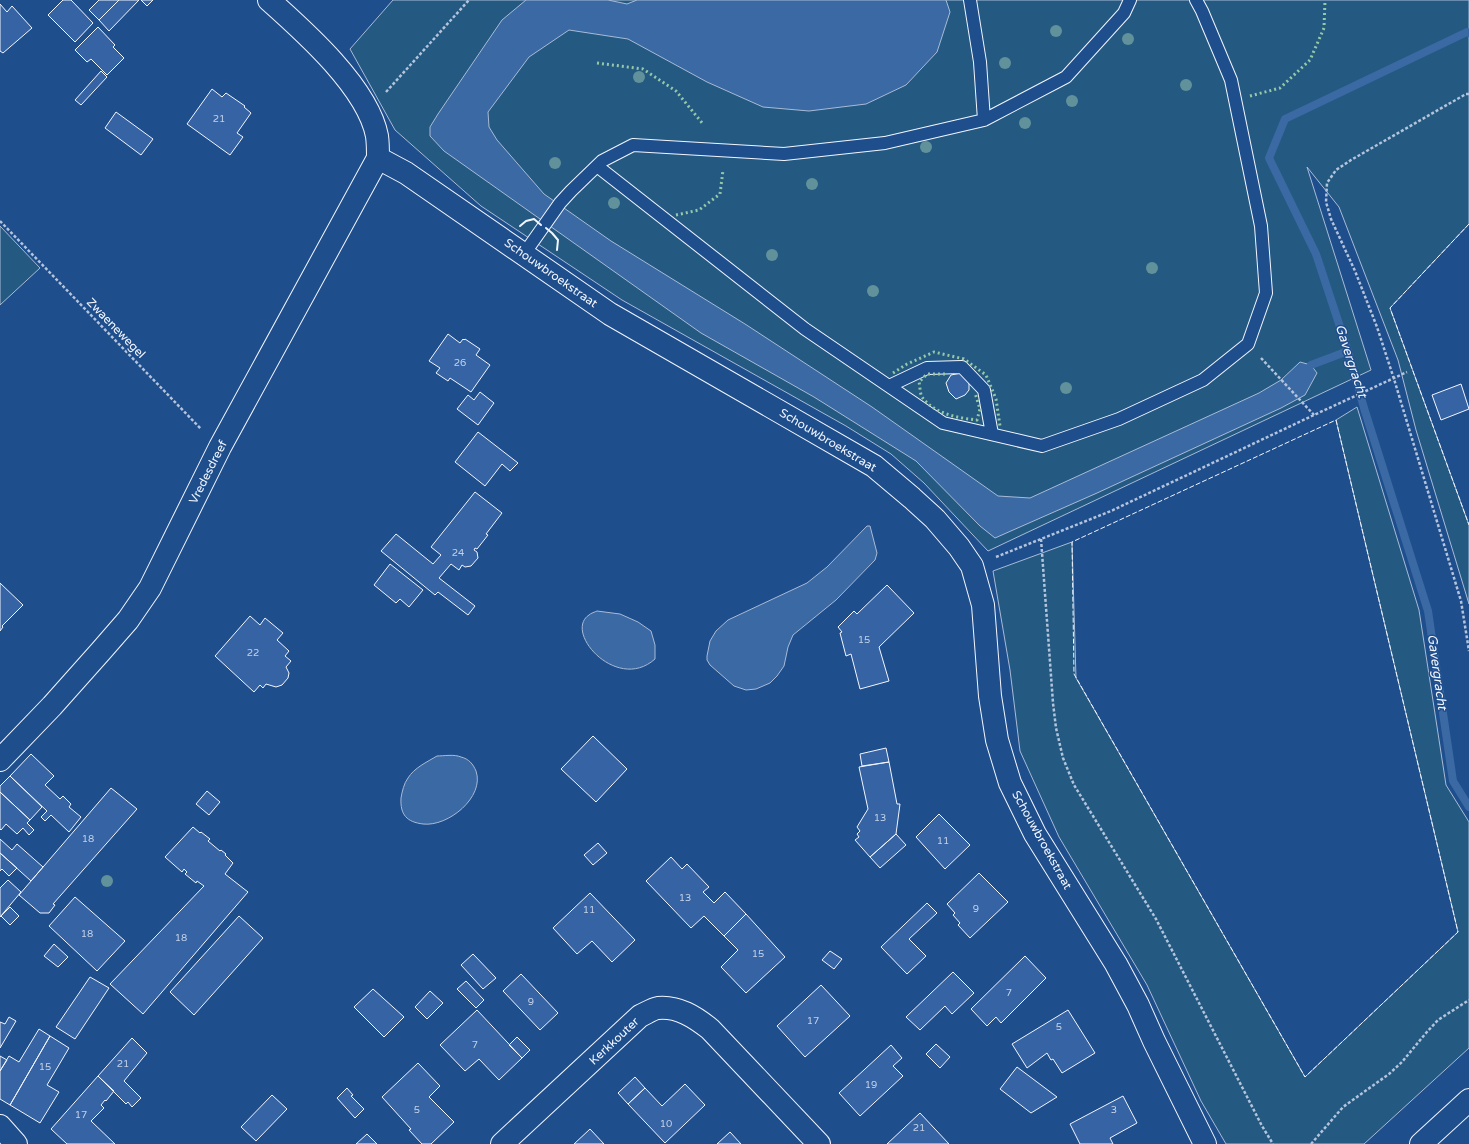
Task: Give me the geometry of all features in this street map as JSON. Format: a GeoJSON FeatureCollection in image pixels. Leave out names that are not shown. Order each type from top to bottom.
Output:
{"type":"FeatureCollection","features":[{"type":"Feature","properties":{"kind":"street"},"geometry":{"type":"LineString","coordinates":[[269,0],[293,21],[344,74],[369,112],[377,136],[378,158]]}},
{"type":"Feature","properties":{"kind":"street","name":"Schouwbroekstraat"},"geometry":{"type":"LineString","coordinates":[[378,158],[406,173],[610,314],[874,466],[935,519],[959,547],[972,566],[983,605],[990,696],[997,740],[1010,783],[1035,834],[1116,964],[1205,1144]]}},
{"type":"Feature","properties":{"kind":"street","name":"Vredesdreef"},"geometry":{"type":"LineString","coordinates":[[0,760],[52,706],[128,620],[150,588],[220,447],[378,158]]}},
{"type":"Feature","properties":{"kind":"street","name":"Kerkkouter"},"geometry":{"type":"LineString","coordinates":[[502,1144],[640,1016],[656,1008],[676,1009],[696,1018],[710,1029],[819,1144]]}},
{"type":"Feature","properties":{"kind":"street"},"geometry":{"type":"LineString","coordinates":[[1421,1144],[1469,1100]]}},
{"type":"Feature","properties":{"kind":"street"},"geometry":{"type":"LineString","coordinates":[[0,1126],[16,1144]]}},
{"type":"Feature","properties":{"kind":"lane"},"geometry":{"type":"LineString","coordinates":[[970,0],[980,62],[984,120]]}},
{"type":"Feature","properties":{"kind":"lane"},"geometry":{"type":"LineString","coordinates":[[524,254],[560,203],[602,161],[633,145],[784,154],[885,143],[984,120],[1066,77],[1124,13],[1130,0]]}},
{"type":"Feature","properties":{"kind":"lane"},"geometry":{"type":"LineString","coordinates":[[597,166],[805,329],[944,423],[1042,446],[1119,419],[1203,380],[1248,344],[1266,293],[1261,226],[1231,80],[1196,0]]}},
{"type":"Feature","properties":{"kind":"lane"},"geometry":{"type":"LineString","coordinates":[[889,386],[927,368],[962,367],[984,390],[992,434]]}},
{"type":"Feature","properties":{"kind":"path"},"geometry":{"type":"LineString","coordinates":[[369,112],[470,0]]}},
{"type":"Feature","properties":{"kind":"path"},"geometry":{"type":"LineString","coordinates":[[1469,94],[1466,94],[1336,170],[1327,183],[1326,202],[1331,220],[1355,270],[1378,327],[1461,601],[1469,651]]}},
{"type":"Feature","properties":{"kind":"path","name":"Zwaenewegel"},"geometry":{"type":"LineString","coordinates":[[0,221],[152,379],[220,447]]}},
{"type":"Feature","properties":{"kind":"path"},"geometry":{"type":"LineString","coordinates":[[1248,344],[1314,415]]}},
{"type":"Feature","properties":{"kind":"path"},"geometry":{"type":"LineString","coordinates":[[972,566],[1111,511],[1408,372]]}},
{"type":"Feature","properties":{"kind":"path"},"geometry":{"type":"LineString","coordinates":[[1041,539],[1053,703],[1056,728],[1063,758],[1074,785],[1156,919],[1262,1126],[1273,1144]]}},
{"type":"Feature","properties":{"kind":"path"},"geometry":{"type":"LineString","coordinates":[[1311,1144],[1343,1107],[1389,1074],[1402,1062],[1438,1020],[1469,1000]]}},
{"type":"Feature","properties":{"kind":"shaded area"},"geometry":{"type":"Polygon","coordinates":[[[393,0],[1469,0],[1469,224],[1390,308],[1469,525],[1469,604],[1416,430],[1398,360],[1339,207],[1307,167],[1371,370],[988,551],[924,483],[891,454],[846,426],[622,300],[481,206],[395,130],[350,49],[393,0]]]}},
{"type":"Feature","properties":{"kind":"shaded area"},"geometry":{"type":"Polygon","coordinates":[[[526,0],[608,0],[627,4],[637,0],[946,0],[950,12],[937,52],[906,85],[866,104],[809,111],[763,107],[707,82],[628,39],[569,30],[529,57],[488,112],[489,127],[497,140],[544,194],[611,241],[745,324],[872,407],[998,496],[1030,498],[1259,393],[1281,380],[1300,362],[1311,365],[1317,373],[1305,395],[1281,408],[1097,493],[995,538],[980,526],[916,461],[814,397],[701,333],[444,151],[430,136],[430,127],[438,114],[502,20],[526,0]]]}},
{"type":"Feature","properties":{"kind":"shaded area"},"geometry":{"type":"Polygon","coordinates":[[[0,226],[40,268],[0,305],[0,226]]]}},
{"type":"Feature","properties":{"kind":"shaded area"},"geometry":{"type":"Polygon","coordinates":[[[1357,407],[1419,610],[1446,785],[1469,822],[1469,1048],[1364,1144],[1226,1144],[1201,1101],[1147,985],[1059,837],[1020,751],[1010,670],[993,571],[1072,542],[1076,678],[1305,1077],[1458,932],[1336,420],[1357,407]]]}},
{"type":"Feature","properties":{"kind":"shaded area"},"geometry":{"type":"Polygon","coordinates":[[[867,526],[870,526],[877,553],[875,560],[836,600],[793,635],[788,647],[784,666],[770,683],[756,689],[746,690],[734,686],[710,665],[707,660],[707,656],[710,641],[716,631],[728,620],[807,583],[827,567],[867,526]]]}},
{"type":"Feature","properties":{"kind":"shaded area"},"geometry":{"type":"Polygon","coordinates":[[[597,611],[620,614],[638,622],[651,631],[655,645],[655,659],[640,668],[625,669],[611,665],[598,656],[588,645],[583,634],[583,623],[589,615],[597,611]]]}},
{"type":"Feature","properties":{"kind":"shaded area"},"geometry":{"type":"Polygon","coordinates":[[[437,756],[458,756],[470,762],[476,771],[477,781],[475,791],[470,800],[462,808],[443,821],[433,824],[417,823],[406,817],[403,813],[401,798],[404,785],[414,771],[437,756]]]}},
{"type":"Feature","properties":{"kind":"building"},"geometry":{"type":"Polygon","coordinates":[[[63,0],[71,0],[93,23],[75,42],[48,15],[63,0]]]}},
{"type":"Feature","properties":{"kind":"building"},"geometry":{"type":"Polygon","coordinates":[[[99,0],[119,0],[99,20],[89,10],[99,0]]]}},
{"type":"Feature","properties":{"kind":"building"},"geometry":{"type":"Polygon","coordinates":[[[119,0],[139,0],[109,31],[99,20],[119,0]]]}},
{"type":"Feature","properties":{"kind":"building"},"geometry":{"type":"Polygon","coordinates":[[[141,0],[153,0],[147,6],[141,0]]]}},
{"type":"Feature","properties":{"kind":"building"},"geometry":{"type":"Polygon","coordinates":[[[0,4],[7,12],[12,6],[32,28],[3,53],[0,51],[0,4]]]}},
{"type":"Feature","properties":{"kind":"building"},"geometry":{"type":"Polygon","coordinates":[[[98,27],[115,45],[113,47],[124,58],[107,75],[91,59],[87,62],[75,50],[98,27]]]}},
{"type":"Feature","properties":{"kind":"building"},"geometry":{"type":"Polygon","coordinates":[[[101,71],[107,77],[81,105],[75,100],[101,71]]]}},
{"type":"Feature","properties":{"kind":"building"},"geometry":{"type":"Polygon","coordinates":[[[212,89],[222,97],[226,93],[245,106],[244,107],[251,113],[237,133],[243,137],[230,155],[187,124],[212,89]]]}},
{"type":"Feature","properties":{"kind":"building"},"geometry":{"type":"Polygon","coordinates":[[[116,112],[153,139],[141,155],[105,128],[116,112]]]}},
{"type":"Feature","properties":{"kind":"building"},"geometry":{"type":"Polygon","coordinates":[[[448,334],[460,343],[463,339],[465,339],[480,349],[476,355],[490,365],[471,392],[450,378],[448,381],[436,373],[440,368],[429,361],[448,334]]]}},
{"type":"Feature","properties":{"kind":"building"},"geometry":{"type":"Polygon","coordinates":[[[961,373],[969,379],[969,390],[965,395],[956,399],[949,392],[946,383],[951,375],[961,373]]]}},
{"type":"Feature","properties":{"kind":"building"},"geometry":{"type":"Polygon","coordinates":[[[1461,384],[1469,409],[1441,420],[1432,395],[1461,384]]]}},
{"type":"Feature","properties":{"kind":"building"},"geometry":{"type":"Polygon","coordinates":[[[480,392],[494,403],[478,425],[457,409],[468,395],[474,400],[480,392]]]}},
{"type":"Feature","properties":{"kind":"building"},"geometry":{"type":"Polygon","coordinates":[[[478,432],[518,463],[510,471],[502,464],[485,486],[455,462],[478,432]]]}},
{"type":"Feature","properties":{"kind":"building"},"geometry":{"type":"Polygon","coordinates":[[[475,492],[502,513],[486,534],[488,535],[477,549],[475,548],[474,550],[477,552],[478,558],[471,566],[465,567],[462,565],[459,570],[451,564],[439,578],[475,606],[468,615],[438,592],[435,595],[381,551],[396,534],[433,564],[441,555],[431,547],[475,492]]]}},
{"type":"Feature","properties":{"kind":"building"},"geometry":{"type":"Polygon","coordinates":[[[390,564],[423,590],[409,607],[400,599],[396,603],[374,585],[390,564]]]}},
{"type":"Feature","properties":{"kind":"building"},"geometry":{"type":"Polygon","coordinates":[[[0,583],[23,605],[2,626],[3,627],[0,631],[0,583]]]}},
{"type":"Feature","properties":{"kind":"building"},"geometry":{"type":"Polygon","coordinates":[[[887,585],[914,613],[879,647],[889,681],[860,689],[851,654],[846,656],[840,633],[842,632],[838,627],[854,611],[857,614],[887,585]]]}},
{"type":"Feature","properties":{"kind":"building"},"geometry":{"type":"Polygon","coordinates":[[[250,616],[260,625],[265,618],[283,633],[277,640],[289,651],[285,656],[291,661],[286,667],[289,673],[288,678],[282,685],[276,687],[266,684],[263,688],[260,685],[254,692],[215,656],[250,616]]]}},
{"type":"Feature","properties":{"kind":"building"},"geometry":{"type":"Polygon","coordinates":[[[593,736],[627,769],[596,802],[561,769],[593,736]]]}},
{"type":"Feature","properties":{"kind":"building"},"geometry":{"type":"Polygon","coordinates":[[[886,748],[889,762],[862,766],[860,754],[886,748]]]}},
{"type":"Feature","properties":{"kind":"building"},"geometry":{"type":"Polygon","coordinates":[[[31,754],[54,776],[45,785],[60,799],[63,796],[71,804],[69,807],[81,817],[69,832],[51,815],[45,821],[41,817],[47,811],[10,776],[31,754]]]}},
{"type":"Feature","properties":{"kind":"building"},"geometry":{"type":"Polygon","coordinates":[[[889,762],[897,804],[900,804],[896,834],[870,857],[855,840],[859,837],[857,834],[860,831],[857,827],[868,809],[859,767],[889,762]]]}},
{"type":"Feature","properties":{"kind":"building"},"geometry":{"type":"Polygon","coordinates":[[[10,776],[42,807],[30,820],[0,792],[0,786],[10,776]]]}},
{"type":"Feature","properties":{"kind":"building"},"geometry":{"type":"Polygon","coordinates":[[[111,788],[137,809],[53,904],[55,905],[49,913],[40,913],[19,895],[111,788]]]}},
{"type":"Feature","properties":{"kind":"building"},"geometry":{"type":"Polygon","coordinates":[[[207,791],[220,802],[209,815],[196,804],[207,791]]]}},
{"type":"Feature","properties":{"kind":"building"},"geometry":{"type":"Polygon","coordinates":[[[0,792],[30,820],[27,823],[34,830],[29,835],[23,828],[17,834],[6,824],[1,830],[0,829],[0,792]]]}},
{"type":"Feature","properties":{"kind":"building"},"geometry":{"type":"Polygon","coordinates":[[[939,814],[970,845],[945,869],[916,837],[939,814]]]}},
{"type":"Feature","properties":{"kind":"building"},"geometry":{"type":"Polygon","coordinates":[[[193,827],[210,839],[208,841],[220,851],[221,850],[226,854],[225,855],[233,863],[225,874],[248,892],[143,1014],[110,984],[204,886],[197,881],[196,883],[185,874],[187,872],[184,869],[182,872],[165,857],[193,827]]]}},
{"type":"Feature","properties":{"kind":"building"},"geometry":{"type":"Polygon","coordinates":[[[896,834],[906,845],[880,868],[870,857],[896,834]]]}},
{"type":"Feature","properties":{"kind":"building"},"geometry":{"type":"Polygon","coordinates":[[[0,839],[12,850],[17,844],[43,867],[31,881],[0,853],[0,839]]]}},
{"type":"Feature","properties":{"kind":"building"},"geometry":{"type":"Polygon","coordinates":[[[598,843],[607,853],[593,865],[584,855],[598,843]]]}},
{"type":"Feature","properties":{"kind":"building"},"geometry":{"type":"Polygon","coordinates":[[[0,853],[17,868],[9,876],[2,869],[0,871],[0,853]]]}},
{"type":"Feature","properties":{"kind":"building"},"geometry":{"type":"Polygon","coordinates":[[[671,857],[682,869],[687,864],[709,887],[703,892],[714,903],[725,892],[746,914],[724,936],[704,916],[691,928],[646,881],[671,857]]]}},
{"type":"Feature","properties":{"kind":"building"},"geometry":{"type":"Polygon","coordinates":[[[979,873],[1008,902],[970,938],[958,925],[960,923],[953,915],[955,913],[947,904],[979,873]]]}},
{"type":"Feature","properties":{"kind":"building"},"geometry":{"type":"Polygon","coordinates":[[[8,880],[21,892],[0,917],[0,888],[8,880]]]}},
{"type":"Feature","properties":{"kind":"building"},"geometry":{"type":"Polygon","coordinates":[[[590,893],[635,940],[612,962],[592,941],[577,954],[553,928],[590,893]]]}},
{"type":"Feature","properties":{"kind":"building"},"geometry":{"type":"Polygon","coordinates":[[[75,897],[125,941],[97,971],[49,926],[75,897]]]}},
{"type":"Feature","properties":{"kind":"building"},"geometry":{"type":"Polygon","coordinates":[[[927,903],[937,913],[909,939],[926,956],[907,974],[881,947],[927,903]]]}},
{"type":"Feature","properties":{"kind":"building"},"geometry":{"type":"Polygon","coordinates":[[[10,907],[19,916],[10,925],[1,916],[10,907]]]}},
{"type":"Feature","properties":{"kind":"building"},"geometry":{"type":"Polygon","coordinates":[[[746,914],[785,957],[746,993],[721,967],[738,950],[724,936],[746,914]]]}},
{"type":"Feature","properties":{"kind":"building"},"geometry":{"type":"Polygon","coordinates":[[[239,916],[263,938],[194,1015],[170,992],[239,916]]]}},
{"type":"Feature","properties":{"kind":"building"},"geometry":{"type":"Polygon","coordinates":[[[54,944],[68,957],[58,967],[44,956],[54,944]]]}},
{"type":"Feature","properties":{"kind":"building"},"geometry":{"type":"Polygon","coordinates":[[[830,951],[842,959],[834,969],[822,960],[830,951]]]}},
{"type":"Feature","properties":{"kind":"building"},"geometry":{"type":"Polygon","coordinates":[[[473,954],[496,978],[483,989],[461,965],[473,954]]]}},
{"type":"Feature","properties":{"kind":"building"},"geometry":{"type":"Polygon","coordinates":[[[1025,956],[1046,978],[1001,1023],[996,1017],[987,1026],[971,1009],[1025,956]]]}},
{"type":"Feature","properties":{"kind":"building"},"geometry":{"type":"Polygon","coordinates":[[[953,972],[974,993],[952,1014],[945,1006],[920,1030],[906,1017],[953,972]]]}},
{"type":"Feature","properties":{"kind":"building"},"geometry":{"type":"Polygon","coordinates":[[[521,974],[558,1013],[540,1030],[503,991],[521,974]]]}},
{"type":"Feature","properties":{"kind":"building"},"geometry":{"type":"Polygon","coordinates":[[[90,977],[109,988],[75,1039],[56,1027],[90,977]]]}},
{"type":"Feature","properties":{"kind":"building"},"geometry":{"type":"Polygon","coordinates":[[[466,981],[484,1000],[476,1008],[457,989],[466,981]]]}},
{"type":"Feature","properties":{"kind":"building"},"geometry":{"type":"Polygon","coordinates":[[[821,985],[850,1016],[805,1057],[777,1026],[821,985]]]}},
{"type":"Feature","properties":{"kind":"building"},"geometry":{"type":"Polygon","coordinates":[[[373,989],[404,1017],[384,1037],[354,1007],[373,989]]]}},
{"type":"Feature","properties":{"kind":"building"},"geometry":{"type":"Polygon","coordinates":[[[430,991],[443,1003],[427,1019],[415,1007],[430,991]]]}},
{"type":"Feature","properties":{"kind":"building"},"geometry":{"type":"Polygon","coordinates":[[[477,1010],[522,1058],[499,1080],[479,1059],[465,1071],[440,1045],[477,1010]]]}},
{"type":"Feature","properties":{"kind":"building"},"geometry":{"type":"Polygon","coordinates":[[[1068,1010],[1095,1053],[1062,1073],[1047,1053],[1027,1068],[1012,1044],[1068,1010]]]}},
{"type":"Feature","properties":{"kind":"building"},"geometry":{"type":"Polygon","coordinates":[[[9,1017],[16,1021],[0,1048],[0,1022],[5,1024],[9,1017]]]}},
{"type":"Feature","properties":{"kind":"building"},"geometry":{"type":"Polygon","coordinates":[[[39,1029],[50,1036],[10,1105],[0,1099],[0,1071],[9,1056],[19,1062],[39,1029]]]}},
{"type":"Feature","properties":{"kind":"building"},"geometry":{"type":"Polygon","coordinates":[[[50,1036],[69,1048],[47,1085],[59,1092],[40,1123],[10,1105],[50,1036]]]}},
{"type":"Feature","properties":{"kind":"building"},"geometry":{"type":"Polygon","coordinates":[[[517,1037],[530,1050],[522,1058],[509,1045],[517,1037]]]}},
{"type":"Feature","properties":{"kind":"building"},"geometry":{"type":"Polygon","coordinates":[[[132,1038],[147,1053],[124,1081],[141,1098],[132,1107],[128,1102],[126,1104],[98,1076],[132,1038]]]}},
{"type":"Feature","properties":{"kind":"building"},"geometry":{"type":"Polygon","coordinates":[[[936,1044],[950,1057],[940,1068],[926,1054],[936,1044]]]}},
{"type":"Feature","properties":{"kind":"building"},"geometry":{"type":"Polygon","coordinates":[[[891,1045],[902,1058],[893,1066],[903,1076],[860,1116],[839,1093],[891,1045]]]}},
{"type":"Feature","properties":{"kind":"building"},"geometry":{"type":"Polygon","coordinates":[[[0,1056],[7,1060],[0,1071],[0,1056]]]}},
{"type":"Feature","properties":{"kind":"building"},"geometry":{"type":"Polygon","coordinates":[[[418,1063],[440,1086],[429,1097],[454,1122],[431,1144],[422,1144],[409,1130],[411,1129],[382,1097],[418,1063]]]}},
{"type":"Feature","properties":{"kind":"building"},"geometry":{"type":"Polygon","coordinates":[[[1017,1067],[1057,1097],[1031,1113],[1000,1089],[1017,1067]]]}},
{"type":"Feature","properties":{"kind":"building"},"geometry":{"type":"Polygon","coordinates":[[[98,1076],[114,1091],[101,1105],[104,1108],[91,1121],[115,1144],[67,1144],[51,1129],[98,1076]]]}},
{"type":"Feature","properties":{"kind":"building"},"geometry":{"type":"Polygon","coordinates":[[[635,1077],[645,1088],[628,1104],[618,1093],[635,1077]]]}},
{"type":"Feature","properties":{"kind":"building"},"geometry":{"type":"Polygon","coordinates":[[[685,1084],[705,1105],[665,1143],[628,1104],[645,1088],[662,1106],[685,1084]]]}},
{"type":"Feature","properties":{"kind":"building"},"geometry":{"type":"Polygon","coordinates":[[[347,1088],[353,1095],[351,1096],[364,1109],[355,1118],[337,1098],[347,1088]]]}},
{"type":"Feature","properties":{"kind":"building"},"geometry":{"type":"Polygon","coordinates":[[[272,1095],[287,1109],[256,1141],[241,1127],[272,1095]]]}},
{"type":"Feature","properties":{"kind":"building"},"geometry":{"type":"Polygon","coordinates":[[[1123,1096],[1137,1123],[1110,1138],[1113,1144],[1080,1144],[1070,1124],[1123,1096]]]}},
{"type":"Feature","properties":{"kind":"building"},"geometry":{"type":"Polygon","coordinates":[[[920,1113],[949,1144],[887,1144],[920,1113]]]}},
{"type":"Feature","properties":{"kind":"building"},"geometry":{"type":"Polygon","coordinates":[[[590,1129],[604,1144],[574,1144],[590,1129]]]}},
{"type":"Feature","properties":{"kind":"building"},"geometry":{"type":"Polygon","coordinates":[[[730,1132],[741,1144],[717,1144],[730,1132]]]}},
{"type":"Feature","properties":{"kind":"building"},"geometry":{"type":"Polygon","coordinates":[[[367,1134],[377,1144],[356,1144],[367,1134]]]}},
{"type":"Feature","properties":{"kind":"waterway","name":"Gavergracht"},"geometry":{"type":"LineString","coordinates":[[1469,33],[1467,32],[1285,119],[1269,158],[1316,254],[1348,351],[1364,408],[1428,611],[1453,781],[1469,807]]}},
{"type":"Feature","properties":{"kind":"waterway"},"geometry":{"type":"LineString","coordinates":[[1311,365],[1348,351]]}},
{"type":"Feature","properties":{"kind":"hedge"},"geometry":{"type":"LineString","coordinates":[[1250,96],[1280,88],[1310,60],[1324,28],[1325,0]]}},
{"type":"Feature","properties":{"kind":"hedge"},"geometry":{"type":"LineString","coordinates":[[597,63],[643,69],[676,91],[703,124]]}},
{"type":"Feature","properties":{"kind":"hedge"},"geometry":{"type":"LineString","coordinates":[[676,215],[699,210],[720,194],[723,170]]}},
{"type":"Feature","properties":{"kind":"hedge"},"geometry":{"type":"LineString","coordinates":[[893,373],[907,364],[934,352],[964,359],[986,375],[996,399],[1000,426]]}},
{"type":"Feature","properties":{"kind":"hedge"},"geometry":{"type":"LineString","coordinates":[[945,374],[927,374],[919,382],[922,397],[933,407],[947,414],[977,420],[980,409],[975,393]]}},
{"type":"Feature","properties":{"kind":"fence"},"geometry":{"type":"LineString","coordinates":[[1469,224],[1390,308],[1469,525]]}},
{"type":"Feature","properties":{"kind":"fence"},"geometry":{"type":"LineString","coordinates":[[1336,420],[1458,932],[1305,1077],[1074,674],[1072,542],[1336,420]]}},
{"type":"Feature","properties":{"kind":"wall"},"geometry":{"type":"LineString","coordinates":[[520,226],[526,221],[534,219],[541,225]]}},
{"type":"Feature","properties":{"kind":"wall"},"geometry":{"type":"LineString","coordinates":[[546,228],[558,240],[557,250]]}}]}
